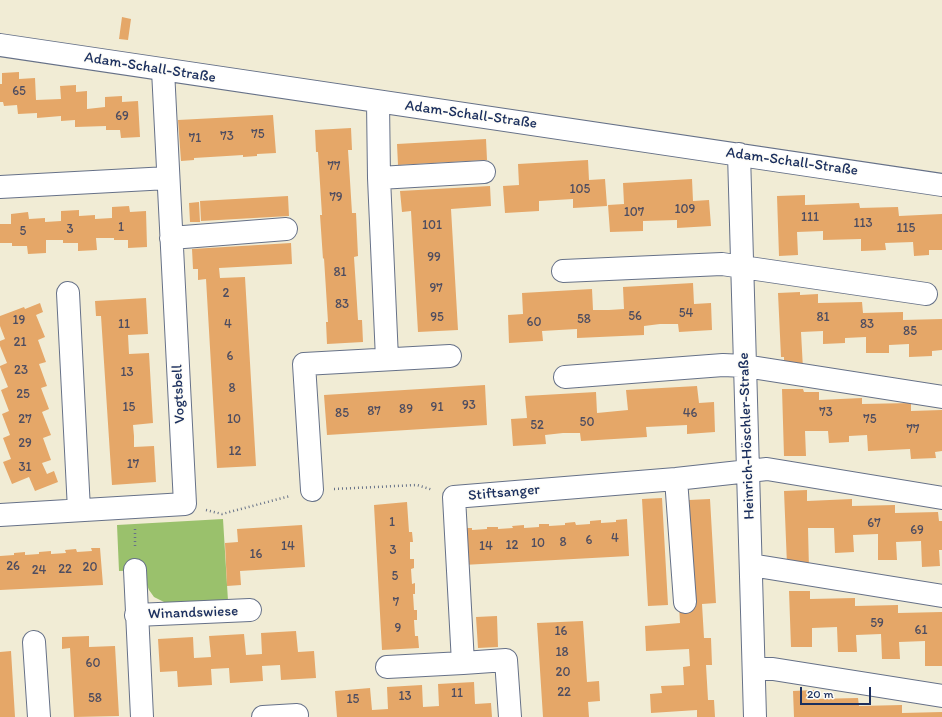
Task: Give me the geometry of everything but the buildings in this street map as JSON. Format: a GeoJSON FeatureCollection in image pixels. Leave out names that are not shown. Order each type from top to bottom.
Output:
{"type":"FeatureCollection","features":[{"type":"Feature","properties":{"kind":"street","name":"Adam-Schall-Straße"},"geometry":{"type":"LineString","coordinates":[[0,45],[942,185]]}},
{"type":"Feature","properties":{"kind":"street","name":"Vogtsbell"},"geometry":{"type":"LineString","coordinates":[[0,515],[184,504],[164,70]]}},
{"type":"Feature","properties":{"kind":"street"},"geometry":{"type":"LineString","coordinates":[[378,102],[379,178],[387,359]]}},
{"type":"Feature","properties":{"kind":"street","name":"Heinrich-Höschler-Straße"},"geometry":{"type":"LineString","coordinates":[[739,154],[755,717]]}},
{"type":"Feature","properties":{"kind":"street"},"geometry":{"type":"LineString","coordinates":[[379,178],[484,172]]}},
{"type":"Feature","properties":{"kind":"street"},"geometry":{"type":"LineString","coordinates":[[0,187],[168,178]]}},
{"type":"Feature","properties":{"kind":"street"},"geometry":{"type":"LineString","coordinates":[[171,238],[286,230]]}},
{"type":"Feature","properties":{"kind":"street"},"geometry":{"type":"LineString","coordinates":[[563,271],[722,264],[926,294]]}},
{"type":"Feature","properties":{"kind":"street"},"geometry":{"type":"LineString","coordinates":[[68,293],[79,510]]}},
{"type":"Feature","properties":{"kind":"street"},"geometry":{"type":"LineString","coordinates":[[312,490],[304,364],[450,356]]}},
{"type":"Feature","properties":{"kind":"street"},"geometry":{"type":"LineString","coordinates":[[565,377],[723,365],[745,366],[942,397]]}},
{"type":"Feature","properties":{"kind":"street","name":"Stiftsanger"},"geometry":{"type":"LineString","coordinates":[[463,662],[454,497],[676,479],[768,469],[942,498]]}},
{"type":"Feature","properties":{"kind":"street"},"geometry":{"type":"LineString","coordinates":[[676,479],[685,602]]}},
{"type":"Feature","properties":{"kind":"street"},"geometry":{"type":"LineString","coordinates":[[751,565],[942,596]]}},
{"type":"Feature","properties":{"kind":"street","name":"Winandswiese"},"geometry":{"type":"LineString","coordinates":[[135,570],[142,717]]}},
{"type":"Feature","properties":{"kind":"street","name":"Winandswiese"},"geometry":{"type":"LineString","coordinates":[[136,615],[250,610]]}},
{"type":"Feature","properties":{"kind":"street"},"geometry":{"type":"LineString","coordinates":[[34,642],[39,717]]}},
{"type":"Feature","properties":{"kind":"street"},"geometry":{"type":"LineString","coordinates":[[387,667],[506,660],[510,717]]}},
{"type":"Feature","properties":{"kind":"street"},"geometry":{"type":"LineString","coordinates":[[754,669],[773,668],[942,696]]}},
{"type":"Feature","properties":{"kind":"street"},"geometry":{"type":"LineString","coordinates":[[263,717],[297,715]]}},
{"type":"Feature","properties":{"kind":"path"},"geometry":{"type":"LineString","coordinates":[[134,507],[135,570]]}},
{"type":"Feature","properties":{"kind":"green space"},"geometry":{"type":"Polygon","coordinates":[[[223,519],[228,601],[168,604],[154,597],[149,590],[145,580],[145,570],[119,571],[117,525],[223,519]]]}}]}
